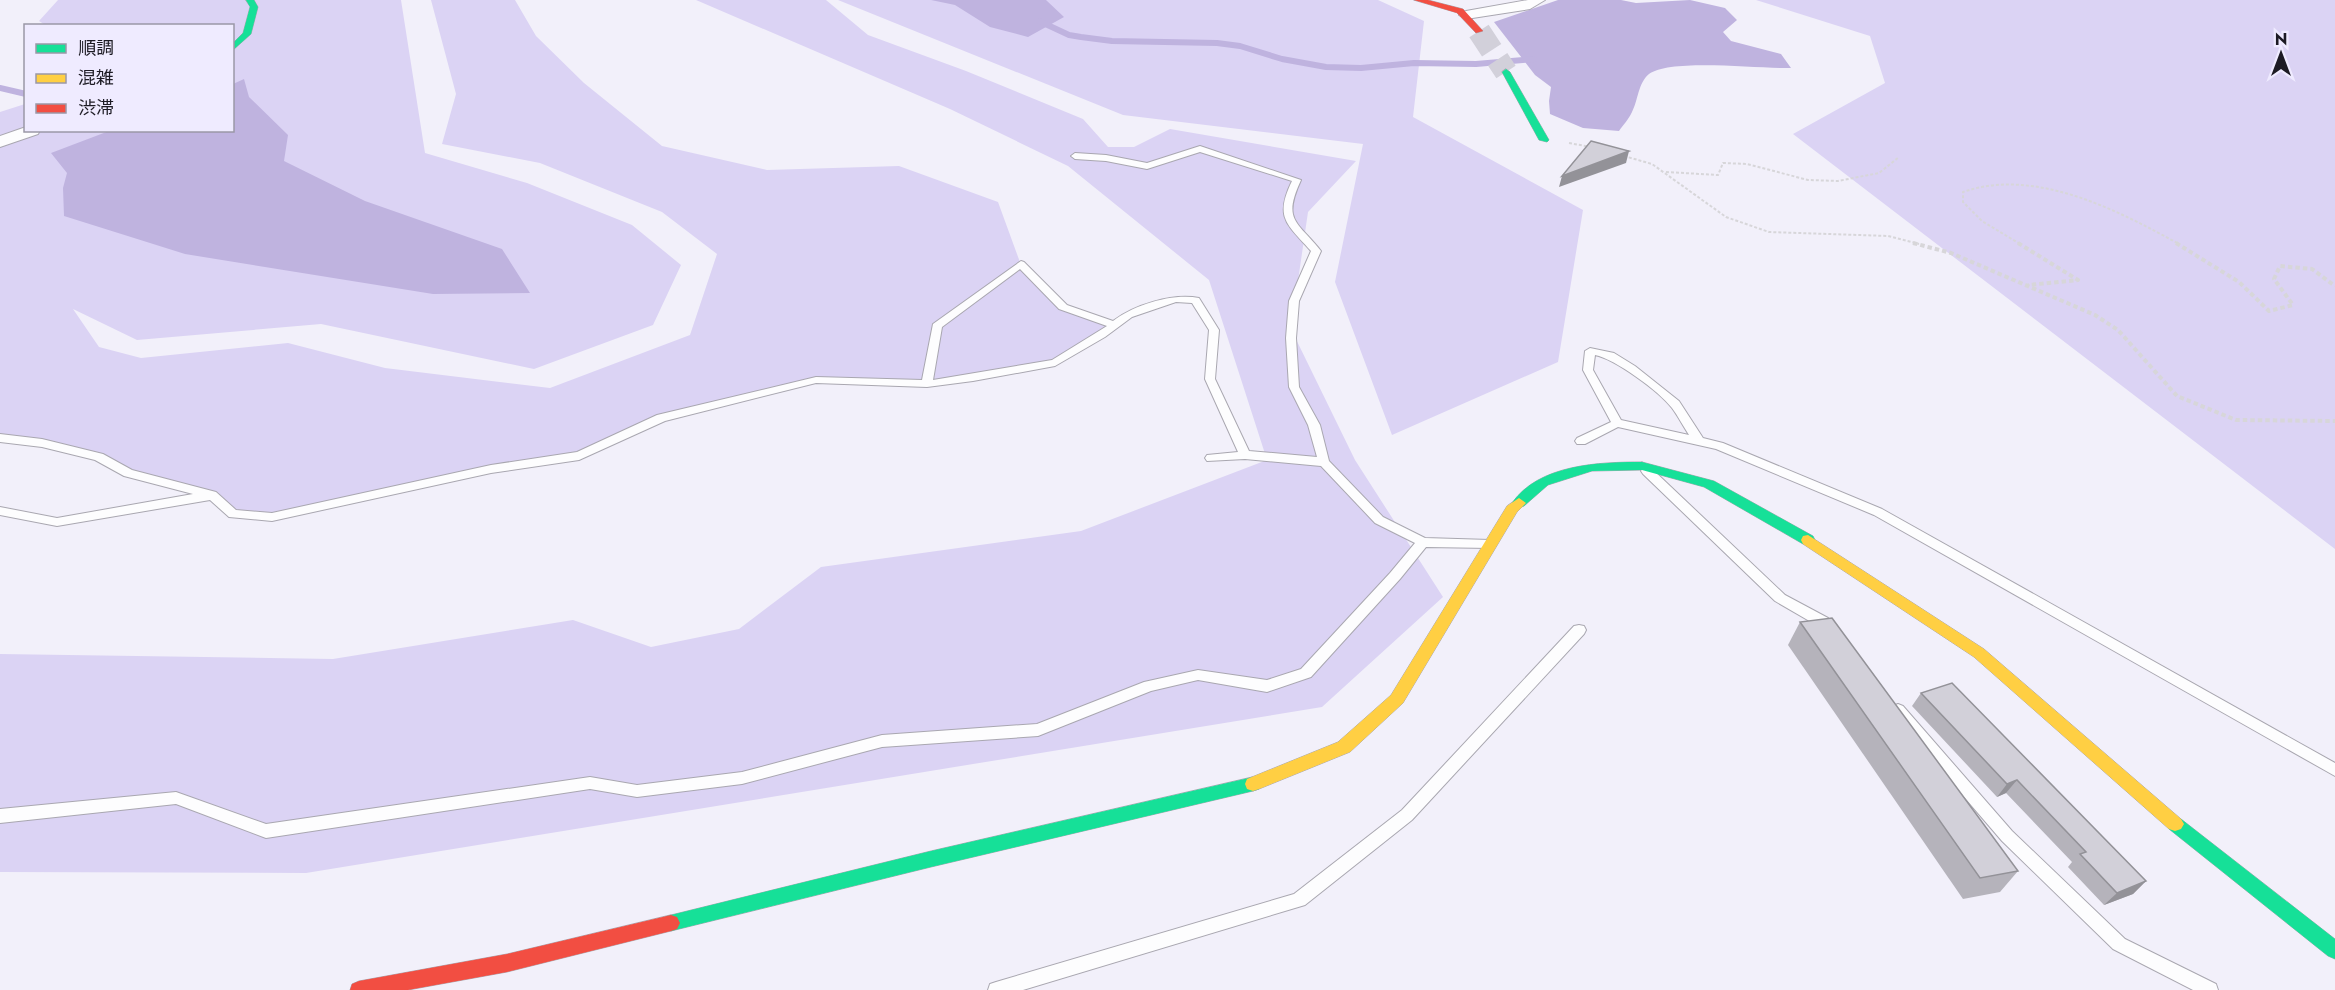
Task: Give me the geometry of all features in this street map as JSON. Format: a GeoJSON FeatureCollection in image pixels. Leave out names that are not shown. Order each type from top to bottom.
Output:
{"type":"FeatureCollection","features":[{"type":"Feature","properties":{"kind":"street"},"geometry":{"type":"LineString","coordinates":[[234,47],[247,34],[254,7],[250,0]]}},
{"type":"Feature","properties":{"kind":"street"},"geometry":{"type":"LineString","coordinates":[[1418,0],[1450,7],[1466,15],[1479,31]]}},
{"type":"Feature","properties":{"kind":"street"},"geometry":{"type":"LineString","coordinates":[[1466,15],[1530,5],[1538,0]]}},
{"type":"Feature","properties":{"kind":"street"},"geometry":{"type":"LineString","coordinates":[[1506,72],[1544,140]]}},
{"type":"Feature","properties":{"kind":"street"},"geometry":{"type":"LineString","coordinates":[[0,142],[27,132]]}},
{"type":"Feature","properties":{"kind":"street"},"geometry":{"type":"LineString","coordinates":[[359,990],[507,963],[919,862],[1249,786],[1344,747],[1397,699],[1512,509],[1543,482],[1592,467],[1642,466],[1709,484],[1797,533],[1979,653],[2200,846],[2335,950]]}},
{"type":"Feature","properties":{"kind":"lane"},"geometry":{"type":"LineString","coordinates":[[1075,156],[1106,158],[1147,166],[1200,149],[1297,180],[1287,200],[1287,220],[1316,251],[1294,301],[1291,338],[1294,387],[1314,425],[1324,462],[1379,519],[1423,542],[1491,544]]}},
{"type":"Feature","properties":{"kind":"lane"},"geometry":{"type":"LineString","coordinates":[[927,384],[937,326],[1021,264],[1063,307],[1115,325]]}},
{"type":"Feature","properties":{"kind":"lane"},"geometry":{"type":"LineString","coordinates":[[0,438],[42,443],[99,457],[128,473],[212,495],[233,513],[272,517],[491,469],[579,456],[661,418],[816,380],[927,384],[1054,363],[1128,315],[1175,299],[1195,300],[1214,330],[1210,379],[1245,455]]}},
{"type":"Feature","properties":{"kind":"lane"},"geometry":{"type":"LineString","coordinates":[[1617,423],[1588,370],[1590,351],[1610,355],[1649,382],[1675,404],[1699,441]]}},
{"type":"Feature","properties":{"kind":"lane"},"geometry":{"type":"LineString","coordinates":[[1581,441],[1617,423],[1699,441],[1719,446],[1878,512],[2335,770]]}},
{"type":"Feature","properties":{"kind":"lane"},"geometry":{"type":"LineString","coordinates":[[1211,458],[1245,455],[1324,462]]}},
{"type":"Feature","properties":{"kind":"lane"},"geometry":{"type":"LineString","coordinates":[[1642,466],[1780,598],[1822,622],[1838,640]]}},
{"type":"Feature","properties":{"kind":"lane"},"geometry":{"type":"LineString","coordinates":[[0,511],[57,522],[212,495]]}},
{"type":"Feature","properties":{"kind":"lane"},"geometry":{"type":"LineString","coordinates":[[0,816],[176,798],[266,831],[590,783],[638,791],[742,778],[882,741],[1038,730],[1149,686],[1198,675],[1267,686],[1306,672],[1395,576],[1423,542]]}},
{"type":"Feature","properties":{"kind":"lane"},"geometry":{"type":"LineString","coordinates":[[996,990],[1299,900],[1407,815],[1579,630]]}},
{"type":"Feature","properties":{"kind":"lane"},"geometry":{"type":"LineString","coordinates":[[1892,703],[2007,836],[2119,944],[2210,990]]}},
{"type":"Feature","properties":{"kind":"path"},"geometry":{"type":"LineString","coordinates":[[1544,140],[1595,148]]}},
{"type":"Feature","properties":{"kind":"path"},"geometry":{"type":"LineString","coordinates":[[1616,153],[1652,164],[1726,217],[1769,232],[1888,236],[1951,253],[2027,285],[2095,315],[2118,330],[2177,396],[2236,420],[2335,421]]}},
{"type":"Feature","properties":{"kind":"path"},"geometry":{"type":"LineString","coordinates":[[1665,172],[1718,175],[1722,163],[1747,164],[1808,180],[1838,181],[1879,173],[1899,157]]}},
{"type":"Feature","properties":{"kind":"path"},"geometry":{"type":"LineString","coordinates":[[2027,285],[2078,280],[1982,221],[1963,202],[1963,192],[1980,186],[2011,183],[2087,198],[2143,224],[2205,259],[2239,282],[2269,311],[2293,305],[2274,279],[2280,266],[2312,269],[2335,285]]}},
{"type":"Feature","properties":{"kind":"shaded area"},"geometry":{"type":"Polygon","coordinates":[[[58,0],[401,0],[425,153],[527,183],[632,225],[681,265],[653,325],[534,369],[321,324],[137,340],[73,309],[99,347],[141,358],[288,343],[385,368],[550,388],[690,335],[717,254],[662,212],[540,163],[442,144],[456,94],[431,0],[515,0],[536,36],[584,83],[662,146],[767,170],[899,166],[998,202],[1021,265],[1063,307],[1115,325],[1055,363],[927,384],[816,380],[661,418],[579,456],[491,469],[272,517],[233,514],[212,495],[128,473],[99,457],[0,438],[0,112],[24,104],[24,132],[234,132],[234,24],[44,24],[39,21],[58,0]]]}},
{"type":"Feature","properties":{"kind":"shaded area"},"geometry":{"type":"Polygon","coordinates":[[[696,0],[826,0],[868,35],[966,71],[1083,119],[1108,147],[1134,147],[1170,129],[1356,161],[1308,212],[1291,329],[1355,460],[1443,597],[1322,707],[306,873],[0,872],[0,654],[333,659],[573,620],[651,647],[739,629],[821,567],[1081,531],[1267,460],[1209,280],[1068,166],[950,109],[696,0]]]}},
{"type":"Feature","properties":{"kind":"shaded area"},"geometry":{"type":"Polygon","coordinates":[[[838,0],[1378,0],[1424,21],[1413,117],[1583,210],[1558,362],[1392,435],[1335,282],[1363,144],[1123,115],[838,0]]]}},
{"type":"Feature","properties":{"kind":"shaded area"},"geometry":{"type":"Polygon","coordinates":[[[931,0],[1046,0],[1064,17],[1028,37],[990,27],[955,5],[931,0]]]}},
{"type":"Feature","properties":{"kind":"shaded area"},"geometry":{"type":"Polygon","coordinates":[[[1558,0],[1621,0],[1636,3],[1690,0],[1725,8],[1737,20],[1723,32],[1731,41],[1781,54],[1791,68],[1695,65],[1660,69],[1645,78],[1631,115],[1619,131],[1583,128],[1550,114],[1551,87],[1535,75],[1494,22],[1558,0]]]}},
{"type":"Feature","properties":{"kind":"shaded area"},"geometry":{"type":"Polygon","coordinates":[[[1756,0],[2335,0],[2335,549],[1793,134],[1885,83],[1870,36],[1756,0]]]}},
{"type":"Feature","properties":{"kind":"shaded area"},"geometry":{"type":"Polygon","coordinates":[[[244,79],[249,97],[288,135],[284,161],[365,201],[502,249],[530,293],[433,294],[185,254],[64,216],[63,188],[67,173],[51,153],[106,132],[234,132],[234,84],[244,79]]]}},
{"type":"Feature","properties":{"kind":"building"},"geometry":{"type":"Polygon","coordinates":[[[1591,141],[1629,151],[1562,176],[1591,141]]]}},
{"type":"Feature","properties":{"kind":"building"},"geometry":{"type":"Polygon","coordinates":[[[1832,618],[2018,871],[1980,878],[1800,622],[1832,618]]]}},
{"type":"Feature","properties":{"kind":"building"},"geometry":{"type":"Polygon","coordinates":[[[1952,683],[2146,881],[2117,893],[2080,854],[2086,852],[2017,780],[2007,784],[1921,693],[1952,683]]]}},
{"type":"Feature","properties":{"kind":"waterway"},"geometry":{"type":"LineString","coordinates":[[1039,21],[1069,35],[1081,37],[1112,41],[1217,43],[1240,46],[1282,59],[1326,67],[1361,68],[1414,63],[1476,64],[1534,59]]}},
{"type":"Feature","properties":{"kind":"waterway"},"geometry":{"type":"LineString","coordinates":[[0,88],[24,94]]}},
{"type":"Feature","properties":{"kind":"tunnel"},"geometry":{"type":"LineString","coordinates":[[1479,31],[1506,72]]}},
{"type":"Feature","properties":{"kind":"traffic: fast"},"geometry":{"type":"LineString","coordinates":[[234,47],[247,34],[254,7],[250,0]]}},
{"type":"Feature","properties":{"kind":"traffic: fast"},"geometry":{"type":"LineString","coordinates":[[1506,72],[1544,140]]}},
{"type":"Feature","properties":{"kind":"traffic: fast"},"geometry":{"type":"LineString","coordinates":[[1519,503],[1543,482],[1592,467],[1642,466],[1709,484],[1808,540]]}},
{"type":"Feature","properties":{"kind":"traffic: fast"},"geometry":{"type":"LineString","coordinates":[[671,923],[931,859],[1253,784]]}},
{"type":"Feature","properties":{"kind":"traffic: fast"},"geometry":{"type":"LineString","coordinates":[[2175,824],[2335,950]]}},
{"type":"Feature","properties":{"kind":"traffic: slow"},"geometry":{"type":"LineString","coordinates":[[1253,784],[1344,747],[1397,699],[1512,509],[1519,503]]}},
{"type":"Feature","properties":{"kind":"traffic: slow"},"geometry":{"type":"LineString","coordinates":[[1808,540],[1979,653],[2175,824]]}},
{"type":"Feature","properties":{"kind":"traffic: jam"},"geometry":{"type":"LineString","coordinates":[[1418,0],[1460,11],[1479,31]]}},
{"type":"Feature","properties":{"kind":"traffic: jam"},"geometry":{"type":"LineString","coordinates":[[359,990],[507,963],[671,923]]}}]}
